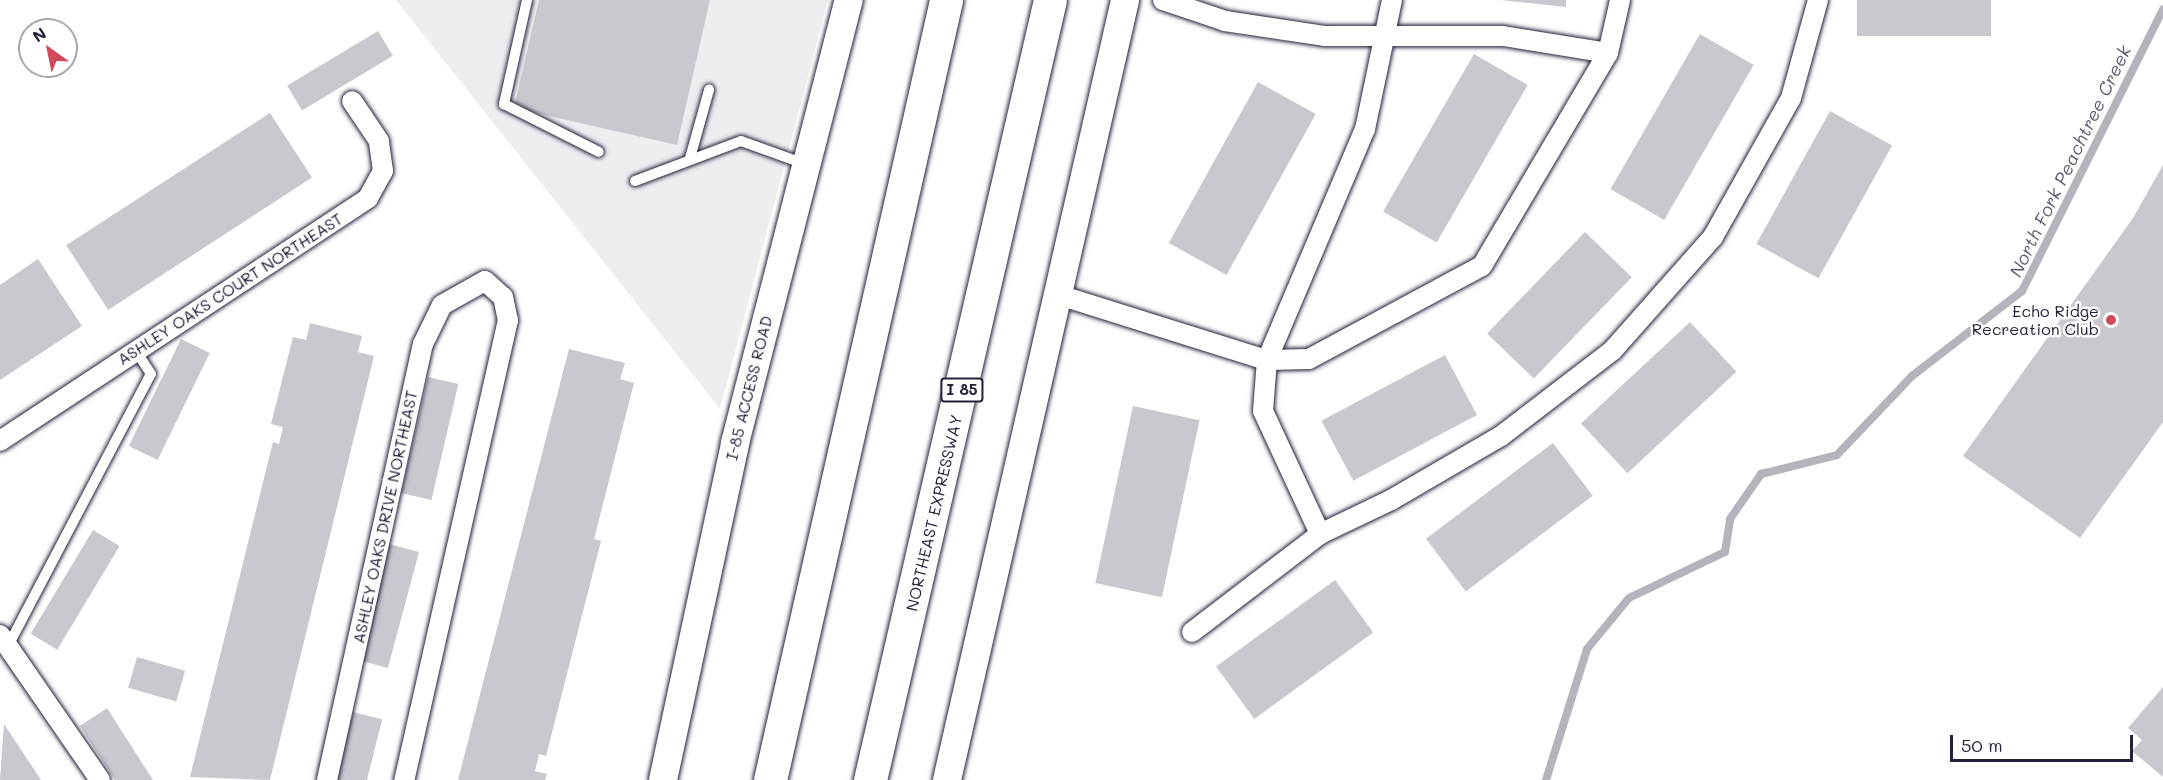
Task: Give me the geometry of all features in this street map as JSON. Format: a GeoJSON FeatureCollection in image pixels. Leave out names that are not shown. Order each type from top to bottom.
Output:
{"type":"FeatureCollection","features":[{"type":"Feature","properties":{"kind":"highway"},"geometry":{"type":"LineString","coordinates":[[770,780],[946,0]]}},
{"type":"Feature","properties":{"kind":"highway","name":"NORTHEAST EXPRESSWAY"},"geometry":{"type":"LineString","coordinates":[[870,780],[1050,0]]}},
{"type":"Feature","properties":{"kind":"main road","name":"I-85 ACCESS ROAD"},"geometry":{"type":"LineString","coordinates":[[663,780],[735,443],[849,0]]}},
{"type":"Feature","properties":{"kind":"main road"},"geometry":{"type":"LineString","coordinates":[[947,780],[1125,0]]}},
{"type":"Feature","properties":{"kind":"street"},"geometry":{"type":"LineString","coordinates":[[1163,0],[1246,24],[1324,36],[1503,36],[1608,53]]}},
{"type":"Feature","properties":{"kind":"street"},"geometry":{"type":"LineString","coordinates":[[1320,534],[1263,411],[1267,360],[1365,129],[1392,0]]}},
{"type":"Feature","properties":{"kind":"street"},"geometry":{"type":"LineString","coordinates":[[1059,295],[1267,360],[1309,359],[1482,266],[1608,53],[1620,0]]}},
{"type":"Feature","properties":{"kind":"street"},"geometry":{"type":"LineString","coordinates":[[1192,632],[1320,534],[1391,500],[1501,436],[1613,350],[1713,237],[1791,98],[1818,0]]}},
{"type":"Feature","properties":{"kind":"street","name":"ASHLEY OAKS COURT NORTHEAST"},"geometry":{"type":"LineString","coordinates":[[0,441],[368,198],[383,171],[379,141],[352,101]]}},
{"type":"Feature","properties":{"kind":"street","name":"ASHLEY OAKS DRIVE NORTHEAST"},"geometry":{"type":"LineString","coordinates":[[327,780],[423,344],[442,305],[485,281],[503,297],[508,320],[404,780]]}},
{"type":"Feature","properties":{"kind":"street"},"geometry":{"type":"LineString","coordinates":[[4,641],[99,780]]}},
{"type":"Feature","properties":{"kind":"lane"},"geometry":{"type":"LineString","coordinates":[[527,0],[504,104],[599,152]]}},
{"type":"Feature","properties":{"kind":"lane"},"geometry":{"type":"LineString","coordinates":[[690,158],[709,90]]}},
{"type":"Feature","properties":{"kind":"lane"},"geometry":{"type":"LineString","coordinates":[[635,181],[690,158],[741,141],[805,165]]}},
{"type":"Feature","properties":{"kind":"lane"},"geometry":{"type":"LineString","coordinates":[[4,641],[151,374],[136,351]]}},
{"type":"Feature","properties":{"kind":"shaded area"},"geometry":{"type":"Polygon","coordinates":[[[396,0],[828,0],[720,409],[396,0]]]}},
{"type":"Feature","properties":{"kind":"building"},"geometry":{"type":"Polygon","coordinates":[[[539,0],[710,0],[677,145],[514,108],[539,0]]]}},
{"type":"Feature","properties":{"kind":"building"},"geometry":{"type":"Polygon","coordinates":[[[1501,0],[1566,0],[1566,7],[1501,0]]]}},
{"type":"Feature","properties":{"kind":"building"},"geometry":{"type":"Polygon","coordinates":[[[1857,0],[1991,0],[1991,36],[1857,36],[1857,0]]]}},
{"type":"Feature","properties":{"kind":"building"},"geometry":{"type":"Polygon","coordinates":[[[378,31],[393,56],[302,110],[287,86],[378,31]]]}},
{"type":"Feature","properties":{"kind":"building"},"geometry":{"type":"Polygon","coordinates":[[[1700,34],[1754,65],[1664,220],[1610,189],[1700,34]]]}},
{"type":"Feature","properties":{"kind":"building"},"geometry":{"type":"Polygon","coordinates":[[[1474,54],[1528,85],[1437,243],[1383,212],[1474,54]]]}},
{"type":"Feature","properties":{"kind":"building"},"geometry":{"type":"Polygon","coordinates":[[[1258,82],[1316,114],[1227,275],[1169,243],[1258,82]]]}},
{"type":"Feature","properties":{"kind":"building"},"geometry":{"type":"Polygon","coordinates":[[[1830,111],[1892,145],[1818,278],[1756,244],[1830,111]]]}},
{"type":"Feature","properties":{"kind":"building"},"geometry":{"type":"Polygon","coordinates":[[[270,113],[312,178],[108,310],[66,245],[270,113]]]}},
{"type":"Feature","properties":{"kind":"building","name":"Echo Ridge Recreation Club"},"geometry":{"type":"Polygon","coordinates":[[[2163,165],[2163,422],[2080,538],[1963,456],[2133,218],[2163,165]]]}},
{"type":"Feature","properties":{"kind":"building"},"geometry":{"type":"Polygon","coordinates":[[[1585,232],[1632,277],[1534,379],[1487,333],[1585,232]]]}},
{"type":"Feature","properties":{"kind":"building"},"geometry":{"type":"Polygon","coordinates":[[[38,259],[82,326],[0,380],[0,285],[38,259]]]}},
{"type":"Feature","properties":{"kind":"building"},"geometry":{"type":"Polygon","coordinates":[[[1690,322],[1736,372],[1627,473],[1581,424],[1690,322]]]}},
{"type":"Feature","properties":{"kind":"building"},"geometry":{"type":"Polygon","coordinates":[[[310,323],[362,336],[358,352],[374,356],[270,780],[190,777],[273,442],[279,444],[283,427],[271,424],[293,337],[306,340],[310,323]]]}},
{"type":"Feature","properties":{"kind":"building"},"geometry":{"type":"Polygon","coordinates":[[[181,339],[210,353],[158,460],[129,446],[181,339]]]}},
{"type":"Feature","properties":{"kind":"building"},"geometry":{"type":"Polygon","coordinates":[[[569,349],[625,363],[620,379],[634,383],[594,539],[601,541],[546,756],[539,754],[535,771],[547,774],[545,780],[458,780],[569,349]]]}},
{"type":"Feature","properties":{"kind":"building"},"geometry":{"type":"Polygon","coordinates":[[[1445,355],[1477,415],[1353,481],[1321,421],[1445,355]]]}},
{"type":"Feature","properties":{"kind":"building"},"geometry":{"type":"Polygon","coordinates":[[[428,377],[458,384],[431,500],[401,493],[428,377]]]}},
{"type":"Feature","properties":{"kind":"building"},"geometry":{"type":"Polygon","coordinates":[[[1133,406],[1200,420],[1162,597],[1095,583],[1133,406]]]}},
{"type":"Feature","properties":{"kind":"building"},"geometry":{"type":"Polygon","coordinates":[[[1553,443],[1593,496],[1466,591],[1426,539],[1553,443]]]}},
{"type":"Feature","properties":{"kind":"building"},"geometry":{"type":"Polygon","coordinates":[[[93,530],[120,546],[57,650],[31,634],[93,530]]]}},
{"type":"Feature","properties":{"kind":"building"},"geometry":{"type":"Polygon","coordinates":[[[389,544],[419,552],[388,668],[358,660],[389,544]]]}},
{"type":"Feature","properties":{"kind":"building"},"geometry":{"type":"Polygon","coordinates":[[[1335,580],[1373,633],[1254,719],[1216,666],[1335,580]]]}},
{"type":"Feature","properties":{"kind":"building"},"geometry":{"type":"Polygon","coordinates":[[[137,657],[185,671],[176,702],[128,688],[137,657]]]}},
{"type":"Feature","properties":{"kind":"building"},"geometry":{"type":"Polygon","coordinates":[[[2163,687],[2163,777],[2132,751],[2142,740],[2128,728],[2163,687]]]}},
{"type":"Feature","properties":{"kind":"building"},"geometry":{"type":"Polygon","coordinates":[[[107,708],[153,780],[115,780],[80,726],[107,708]]]}},
{"type":"Feature","properties":{"kind":"building"},"geometry":{"type":"Polygon","coordinates":[[[353,712],[382,719],[367,780],[336,780],[353,712]]]}},
{"type":"Feature","properties":{"kind":"building"},"geometry":{"type":"Polygon","coordinates":[[[4,724],[41,780],[0,780],[4,724]]]}},
{"type":"Feature","properties":{"kind":"waterway","name":"North Fork Peachtree Creek"},"geometry":{"type":"LineString","coordinates":[[1546,780],[1587,649],[1629,598],[1725,552],[1730,519],[1761,474],[1837,455],[1912,376],[2022,291],[2163,9]]}},
{"type":"Feature","properties":{"kind":"place","name":"Echo Ridge Recreation Club"},"geometry":{"type":"Point","coordinates":[2111,320]}}]}
